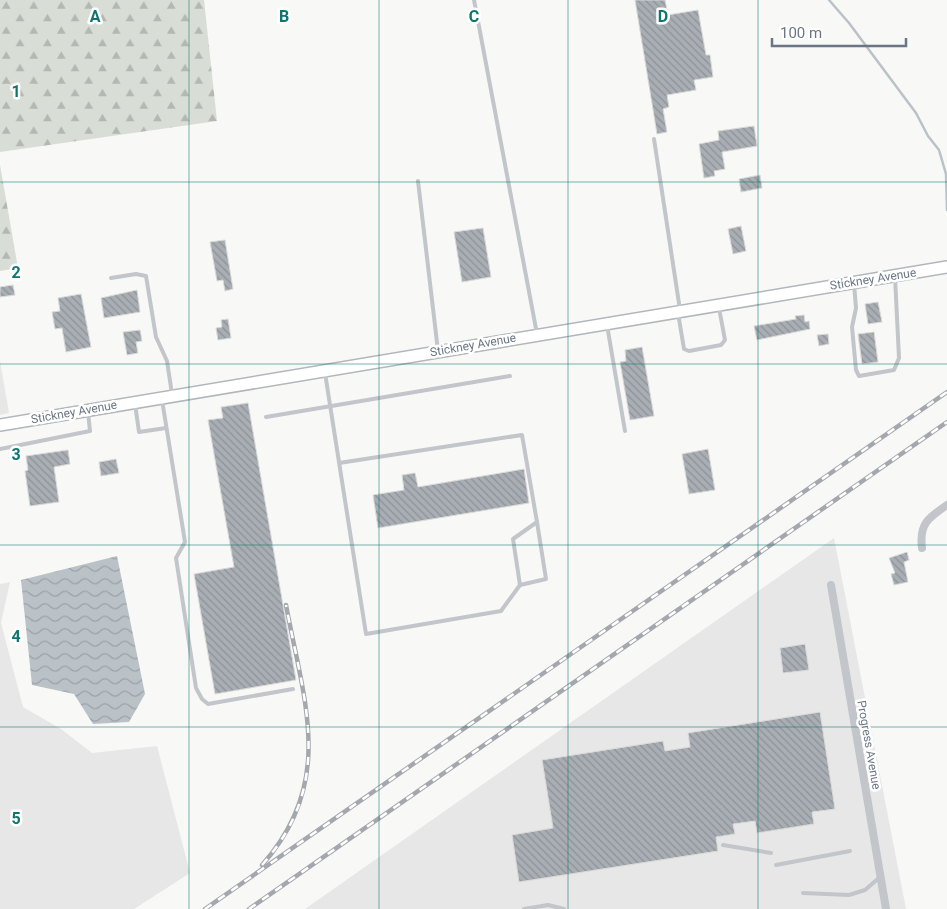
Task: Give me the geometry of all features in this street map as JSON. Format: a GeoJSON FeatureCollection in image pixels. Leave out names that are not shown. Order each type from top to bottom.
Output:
{"type":"FeatureCollection","features":[{"type":"Feature","properties":{"kind":"street","name":"Stickney Avenue"},"geometry":{"type":"LineString","coordinates":[[0,425],[942,267]]}},
{"type":"Feature","properties":{"kind":"street"},"geometry":{"type":"LineString","coordinates":[[922,548],[921,535],[924,526],[947,505]]}},
{"type":"Feature","properties":{"kind":"street","name":"Progress Avenue"},"geometry":{"type":"LineString","coordinates":[[832,585],[886,909]]}},
{"type":"Feature","properties":{"kind":"lane"},"geometry":{"type":"LineString","coordinates":[[474,0],[537,334]]}},
{"type":"Feature","properties":{"kind":"lane"},"geometry":{"type":"LineString","coordinates":[[654,139],[684,349],[689,351],[721,345],[725,340],[718,304]]}},
{"type":"Feature","properties":{"kind":"lane"},"geometry":{"type":"LineString","coordinates":[[418,181],[438,351]]}},
{"type":"Feature","properties":{"kind":"lane"},"geometry":{"type":"LineString","coordinates":[[111,278],[136,274],[146,276],[156,337],[167,361],[166,428],[185,542],[176,558],[196,688],[202,699],[208,704],[293,689]]}},
{"type":"Feature","properties":{"kind":"lane"},"geometry":{"type":"LineString","coordinates":[[853,282],[856,308],[852,327],[856,370],[859,376],[894,370],[899,358],[895,275]]}},
{"type":"Feature","properties":{"kind":"lane"},"geometry":{"type":"LineString","coordinates":[[607,323],[625,431]]}},
{"type":"Feature","properties":{"kind":"lane"},"geometry":{"type":"LineString","coordinates":[[324,370],[366,634],[500,611],[520,585],[546,579],[522,435],[339,463]]}},
{"type":"Feature","properties":{"kind":"lane"},"geometry":{"type":"LineString","coordinates":[[266,416],[510,376]]}},
{"type":"Feature","properties":{"kind":"lane"},"geometry":{"type":"LineString","coordinates":[[135,402],[140,432],[166,428]]}},
{"type":"Feature","properties":{"kind":"lane"},"geometry":{"type":"LineString","coordinates":[[0,449],[90,431],[88,410]]}},
{"type":"Feature","properties":{"kind":"lane"},"geometry":{"type":"LineString","coordinates":[[520,585],[513,538],[537,522]]}},
{"type":"Feature","properties":{"kind":"lane"},"geometry":{"type":"LineString","coordinates":[[723,845],[771,853]]}},
{"type":"Feature","properties":{"kind":"lane"},"geometry":{"type":"LineString","coordinates":[[776,866],[850,851]]}},
{"type":"Feature","properties":{"kind":"lane"},"geometry":{"type":"LineString","coordinates":[[802,893],[848,895],[865,890],[880,877]]}},
{"type":"Feature","properties":{"kind":"lane"},"geometry":{"type":"LineString","coordinates":[[524,909],[548,905],[564,909]]}},
{"type":"Feature","properties":{"kind":"shaded area"},"geometry":{"type":"Polygon","coordinates":[[[0,361],[9,413],[0,415],[0,361]]]}},
{"type":"Feature","properties":{"kind":"shaded area"},"geometry":{"type":"Polygon","coordinates":[[[834,538],[906,909],[305,909],[834,538]]]}},
{"type":"Feature","properties":{"kind":"shaded area"},"geometry":{"type":"Polygon","coordinates":[[[10,582],[1,623],[23,707],[61,729],[92,753],[157,746],[190,873],[134,909],[0,909],[0,584],[10,582]]]}},
{"type":"Feature","properties":{"kind":"green space"},"geometry":{"type":"Polygon","coordinates":[[[0,0],[204,0],[217,121],[0,152],[0,0]]]}},
{"type":"Feature","properties":{"kind":"green space"},"geometry":{"type":"Polygon","coordinates":[[[0,165],[18,268],[0,271],[0,165]]]}},
{"type":"Feature","properties":{"kind":"water"},"geometry":{"type":"Polygon","coordinates":[[[117,556],[145,694],[129,722],[93,724],[74,694],[32,685],[21,580],[117,556]]]}},
{"type":"Feature","properties":{"kind":"building"},"geometry":{"type":"Polygon","coordinates":[[[635,0],[665,0],[668,15],[698,10],[706,55],[710,55],[713,77],[694,80],[696,90],[667,95],[669,107],[663,109],[667,132],[657,134],[635,0]]]}},
{"type":"Feature","properties":{"kind":"building"},"geometry":{"type":"Polygon","coordinates":[[[754,126],[757,146],[722,152],[725,169],[714,171],[715,176],[704,178],[699,144],[719,140],[718,131],[754,126]]]}},
{"type":"Feature","properties":{"kind":"building"},"geometry":{"type":"Polygon","coordinates":[[[760,175],[762,188],[741,192],[739,179],[760,175]]]}},
{"type":"Feature","properties":{"kind":"building"},"geometry":{"type":"Polygon","coordinates":[[[741,226],[746,251],[733,254],[728,229],[741,226]]]}},
{"type":"Feature","properties":{"kind":"building"},"geometry":{"type":"Polygon","coordinates":[[[483,228],[491,277],[462,282],[454,232],[483,228]]]}},
{"type":"Feature","properties":{"kind":"building"},"geometry":{"type":"Polygon","coordinates":[[[225,240],[233,289],[225,291],[223,280],[217,281],[210,242],[225,240]]]}},
{"type":"Feature","properties":{"kind":"building"},"geometry":{"type":"Polygon","coordinates":[[[13,285],[15,295],[0,297],[0,287],[13,285]]]}},
{"type":"Feature","properties":{"kind":"building"},"geometry":{"type":"Polygon","coordinates":[[[137,290],[140,312],[104,318],[101,298],[137,290]]]}},
{"type":"Feature","properties":{"kind":"building"},"geometry":{"type":"Polygon","coordinates":[[[81,294],[91,347],[66,352],[62,328],[55,329],[52,312],[60,311],[58,298],[81,294]]]}},
{"type":"Feature","properties":{"kind":"building"},"geometry":{"type":"Polygon","coordinates":[[[878,302],[882,322],[868,324],[865,304],[878,302]]]}},
{"type":"Feature","properties":{"kind":"building"},"geometry":{"type":"Polygon","coordinates":[[[804,315],[805,322],[809,321],[810,329],[757,340],[754,326],[796,319],[795,316],[804,315]]]}},
{"type":"Feature","properties":{"kind":"building"},"geometry":{"type":"Polygon","coordinates":[[[228,319],[231,338],[218,340],[216,328],[222,327],[221,320],[228,319]]]}},
{"type":"Feature","properties":{"kind":"building"},"geometry":{"type":"Polygon","coordinates":[[[140,330],[142,341],[136,342],[138,353],[127,355],[123,332],[140,330]]]}},
{"type":"Feature","properties":{"kind":"building"},"geometry":{"type":"Polygon","coordinates":[[[874,332],[878,362],[862,364],[858,334],[874,332]]]}},
{"type":"Feature","properties":{"kind":"building"},"geometry":{"type":"Polygon","coordinates":[[[828,334],[829,344],[819,346],[817,335],[828,334]]]}},
{"type":"Feature","properties":{"kind":"building"},"geometry":{"type":"Polygon","coordinates":[[[642,347],[654,416],[630,420],[620,362],[626,361],[625,350],[642,347]]]}},
{"type":"Feature","properties":{"kind":"building"},"geometry":{"type":"Polygon","coordinates":[[[248,403],[296,680],[215,694],[194,574],[234,567],[208,420],[223,418],[221,407],[248,403]]]}},
{"type":"Feature","properties":{"kind":"building"},"geometry":{"type":"Polygon","coordinates":[[[708,449],[715,490],[689,494],[682,454],[708,449]]]}},
{"type":"Feature","properties":{"kind":"building"},"geometry":{"type":"Polygon","coordinates":[[[68,450],[70,464],[54,467],[59,502],[30,506],[25,471],[28,470],[26,456],[68,450]]]}},
{"type":"Feature","properties":{"kind":"building"},"geometry":{"type":"Polygon","coordinates":[[[116,459],[119,473],[101,476],[99,462],[116,459]]]}},
{"type":"Feature","properties":{"kind":"building"},"geometry":{"type":"Polygon","coordinates":[[[524,469],[529,503],[378,528],[373,495],[404,490],[402,475],[415,473],[418,487],[524,469]]]}},
{"type":"Feature","properties":{"kind":"building"},"geometry":{"type":"Polygon","coordinates":[[[907,552],[909,560],[904,562],[908,582],[894,585],[891,574],[895,573],[889,558],[907,552]]]}},
{"type":"Feature","properties":{"kind":"building"},"geometry":{"type":"Polygon","coordinates":[[[805,644],[809,670],[783,673],[780,648],[805,644]]]}},
{"type":"Feature","properties":{"kind":"building"},"geometry":{"type":"Polygon","coordinates":[[[820,712],[835,809],[812,812],[814,824],[757,833],[755,821],[733,824],[735,834],[716,837],[718,851],[519,882],[512,835],[553,828],[542,760],[663,741],[665,751],[690,747],[688,733],[820,712]]]}},
{"type":"Feature","properties":{"kind":"waterway"},"geometry":{"type":"LineString","coordinates":[[829,0],[849,23],[916,113],[928,136],[939,150],[946,174],[947,210]]}},
{"type":"Feature","properties":{"kind":"railway"},"geometry":{"type":"LineString","coordinates":[[205,909],[947,392]]}},
{"type":"Feature","properties":{"kind":"railway"},"geometry":{"type":"LineString","coordinates":[[249,909],[947,422]]}},
{"type":"Feature","properties":{"kind":"railway"},"geometry":{"type":"LineString","coordinates":[[262,865],[285,834],[299,803],[307,772],[306,708],[286,605]]}}]}
